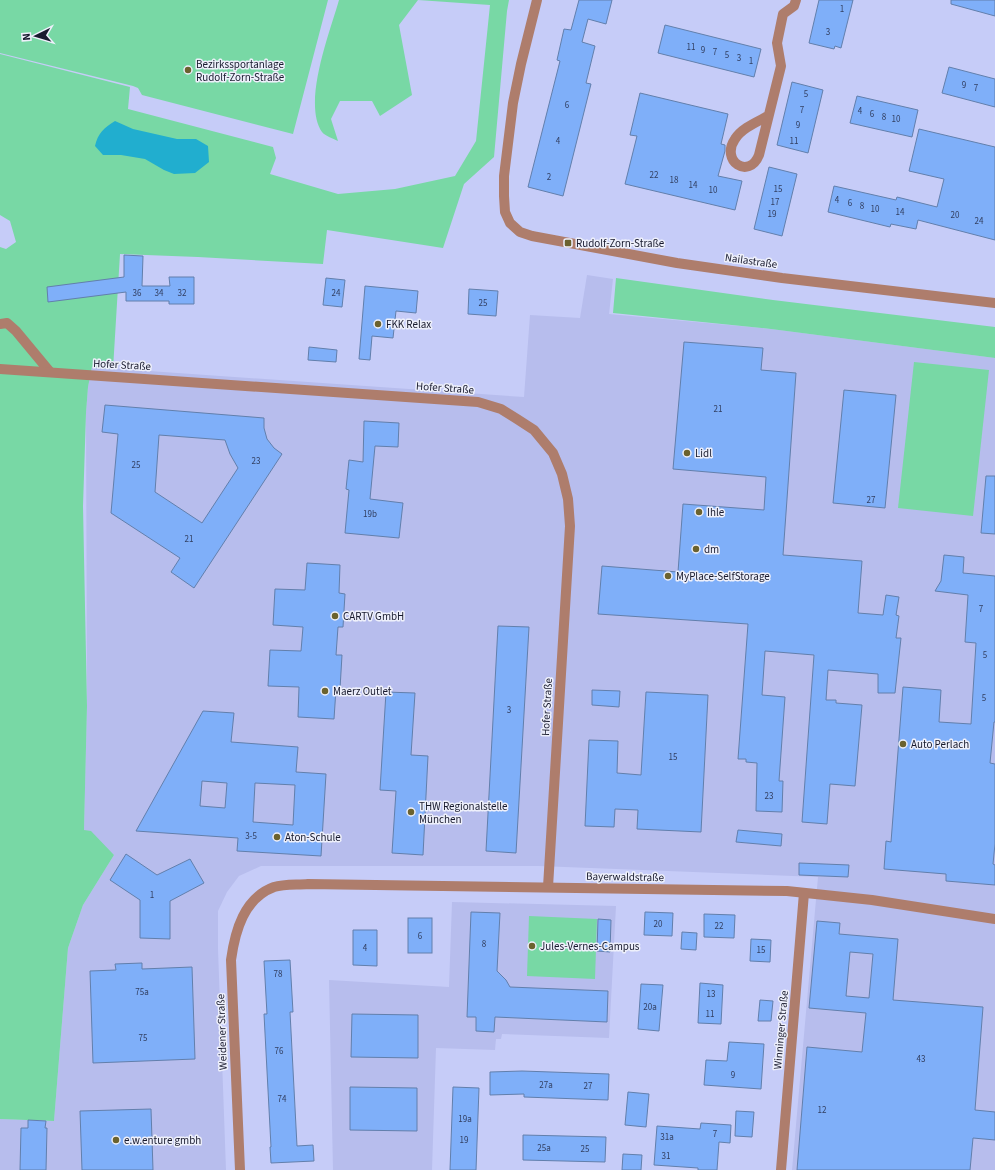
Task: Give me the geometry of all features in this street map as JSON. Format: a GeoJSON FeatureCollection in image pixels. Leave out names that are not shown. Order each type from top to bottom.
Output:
{"type":"FeatureCollection","features":[{"type":"Feature","properties":{"kind":"street","name":"Nailastraße"},"geometry":{"type":"LineString","coordinates":[[537,0],[513,103],[504,183],[505,212],[510,223],[520,232],[532,236],[677,263],[782,278],[995,303]]}},
{"type":"Feature","properties":{"kind":"street"},"geometry":{"type":"LineString","coordinates":[[768,116],[744,129],[735,138],[731,145],[730,153],[732,159],[737,165],[746,167],[757,160],[781,66],[777,43],[783,14],[794,6],[796,0]]}},
{"type":"Feature","properties":{"kind":"street"},"geometry":{"type":"LineString","coordinates":[[0,324],[7,323],[16,331],[50,372]]}},
{"type":"Feature","properties":{"kind":"street","name":"Hofer Straße"},"geometry":{"type":"LineString","coordinates":[[0,369],[478,402],[501,409],[534,430],[553,453],[562,474],[568,499],[570,526],[548,887]]}},
{"type":"Feature","properties":{"kind":"street","name":"Bayerwaldstraße"},"geometry":{"type":"LineString","coordinates":[[255,898],[265,891],[276,887],[308,884],[787,891],[872,900],[995,919]]}},
{"type":"Feature","properties":{"kind":"street","name":"Winninger Straße"},"geometry":{"type":"LineString","coordinates":[[781,1170],[804,893]]}},
{"type":"Feature","properties":{"kind":"street","name":"Weidener Straße"},"geometry":{"type":"LineString","coordinates":[[240,1170],[231,960],[237,928],[248,907],[255,898]]}},
{"type":"Feature","properties":{"kind":"shaded area"},"geometry":{"type":"Polygon","coordinates":[[[115,121],[133,129],[177,139],[196,139],[208,146],[209,162],[195,173],[174,174],[145,159],[121,155],[103,155],[95,146],[96,141],[102,131],[115,121]]]}},
{"type":"Feature","properties":{"kind":"shaded area"},"geometry":{"type":"Polygon","coordinates":[[[587,275],[613,279],[609,314],[771,329],[995,358],[995,1170],[792,1170],[818,877],[539,866],[261,866],[239,876],[227,892],[218,911],[226,1170],[0,1170],[0,1119],[54,1121],[68,948],[83,905],[114,855],[84,830],[87,706],[86,413],[88,387],[92,367],[524,397],[530,315],[580,318],[587,275]]]}},
{"type":"Feature","properties":{"kind":"shaded area"},"geometry":{"type":"Polygon","coordinates":[[[452,902],[616,906],[609,1038],[502,1034],[501,1039],[496,1039],[495,1050],[436,1048],[432,1170],[333,1170],[329,980],[449,987],[452,902]]]}},
{"type":"Feature","properties":{"kind":"green space","name":"Bezirkssportanlage Rudolf-Zorn-Straße"},"geometry":{"type":"Polygon","coordinates":[[[0,0],[328,0],[293,134],[142,95],[138,88],[133,86],[0,53],[0,0]]]}},
{"type":"Feature","properties":{"kind":"green space"},"geometry":{"type":"Polygon","coordinates":[[[339,0],[418,0],[399,25],[412,95],[380,116],[372,101],[340,101],[331,119],[338,141],[322,132],[317,119],[315,104],[316,86],[324,48],[339,0]]]}},
{"type":"Feature","properties":{"kind":"green space"},"geometry":{"type":"Polygon","coordinates":[[[418,0],[509,0],[494,157],[464,184],[443,248],[327,230],[323,264],[120,254],[113,369],[92,367],[88,387],[83,506],[87,706],[84,830],[91,831],[114,855],[83,905],[68,948],[54,1121],[0,1119],[0,247],[6,249],[16,242],[10,221],[0,215],[0,54],[130,87],[128,109],[273,147],[276,158],[270,174],[338,194],[395,189],[455,176],[476,141],[490,5],[418,0]]]}},
{"type":"Feature","properties":{"kind":"green space"},"geometry":{"type":"Polygon","coordinates":[[[616,278],[773,300],[995,327],[995,358],[771,329],[613,313],[616,278]]]}},
{"type":"Feature","properties":{"kind":"green space"},"geometry":{"type":"Polygon","coordinates":[[[914,362],[989,370],[973,516],[898,508],[914,362]]]}},
{"type":"Feature","properties":{"kind":"green space"},"geometry":{"type":"Polygon","coordinates":[[[529,916],[597,919],[595,979],[527,976],[529,916]]]}},
{"type":"Feature","properties":{"kind":"building"},"geometry":{"type":"Polygon","coordinates":[[[579,0],[612,0],[606,24],[588,19],[582,42],[595,46],[586,83],[591,84],[563,196],[528,187],[560,61],[557,60],[564,29],[571,30],[579,0]]]}},
{"type":"Feature","properties":{"kind":"building"},"geometry":{"type":"Polygon","coordinates":[[[819,0],[853,0],[841,48],[835,46],[834,49],[809,43],[819,0]]]}},
{"type":"Feature","properties":{"kind":"building"},"geometry":{"type":"Polygon","coordinates":[[[951,0],[995,0],[995,16],[951,4],[951,0]]]}},
{"type":"Feature","properties":{"kind":"building"},"geometry":{"type":"Polygon","coordinates":[[[665,25],[761,49],[754,77],[658,53],[665,25]]]}},
{"type":"Feature","properties":{"kind":"building"},"geometry":{"type":"Polygon","coordinates":[[[949,67],[995,79],[995,107],[942,93],[949,67]]]}},
{"type":"Feature","properties":{"kind":"building"},"geometry":{"type":"Polygon","coordinates":[[[792,82],[823,90],[808,153],[777,145],[792,82]]]}},
{"type":"Feature","properties":{"kind":"building"},"geometry":{"type":"Polygon","coordinates":[[[640,93],[728,114],[721,144],[725,145],[725,151],[718,176],[742,181],[735,210],[625,184],[637,136],[630,135],[640,93]]]}},
{"type":"Feature","properties":{"kind":"building"},"geometry":{"type":"Polygon","coordinates":[[[857,96],[918,110],[912,137],[850,123],[857,96]]]}},
{"type":"Feature","properties":{"kind":"building"},"geometry":{"type":"Polygon","coordinates":[[[919,129],[995,147],[995,240],[918,220],[916,229],[891,224],[890,227],[828,212],[834,186],[896,200],[897,197],[937,207],[944,179],[909,171],[919,129]]]}},
{"type":"Feature","properties":{"kind":"building"},"geometry":{"type":"Polygon","coordinates":[[[769,167],[797,174],[782,236],[754,229],[769,167]]]}},
{"type":"Feature","properties":{"kind":"building"},"geometry":{"type":"Polygon","coordinates":[[[124,255],[143,256],[142,286],[170,286],[169,277],[194,277],[194,304],[169,304],[169,301],[126,301],[126,292],[48,302],[47,287],[124,277],[124,255]]]}},
{"type":"Feature","properties":{"kind":"building"},"geometry":{"type":"Polygon","coordinates":[[[326,278],[345,280],[342,307],[323,305],[326,278]]]}},
{"type":"Feature","properties":{"kind":"building","name":"FKK Relax"},"geometry":{"type":"Polygon","coordinates":[[[365,286],[418,291],[416,313],[396,311],[393,338],[372,336],[370,360],[359,359],[365,286]]]}},
{"type":"Feature","properties":{"kind":"building"},"geometry":{"type":"Polygon","coordinates":[[[469,289],[498,291],[496,316],[468,314],[469,289]]]}},
{"type":"Feature","properties":{"kind":"building"},"geometry":{"type":"Polygon","coordinates":[[[684,342],[763,348],[761,370],[796,373],[783,555],[862,561],[858,613],[883,615],[886,595],[899,597],[896,615],[899,616],[896,638],[901,638],[895,693],[878,693],[878,674],[828,670],[826,700],[836,700],[836,703],[862,705],[855,786],[830,784],[827,824],[802,822],[814,655],[765,651],[762,695],[785,697],[779,781],[783,781],[782,812],[756,811],[757,763],[746,762],[746,759],[738,759],[748,624],[598,614],[602,566],[678,572],[683,504],[764,510],[766,477],[673,469],[684,342]]]}},
{"type":"Feature","properties":{"kind":"building"},"geometry":{"type":"Polygon","coordinates":[[[309,347],[337,350],[336,362],[308,360],[309,347]]]}},
{"type":"Feature","properties":{"kind":"building"},"geometry":{"type":"Polygon","coordinates":[[[844,390],[896,395],[885,508],[833,503],[844,390]]]}},
{"type":"Feature","properties":{"kind":"building"},"geometry":{"type":"Polygon","coordinates":[[[105,405],[264,418],[264,428],[267,439],[274,448],[282,454],[194,588],[171,572],[180,558],[111,513],[118,434],[102,432],[105,405]],[[159,435],[155,492],[202,523],[238,468],[230,454],[225,440],[159,435]]]}},
{"type":"Feature","properties":{"kind":"building"},"geometry":{"type":"Polygon","coordinates":[[[364,421],[399,423],[398,447],[375,446],[370,499],[403,503],[399,538],[345,533],[349,490],[346,489],[349,460],[363,462],[364,421]]]}},
{"type":"Feature","properties":{"kind":"building"},"geometry":{"type":"Polygon","coordinates":[[[986,476],[995,476],[995,534],[981,533],[986,476]]]}},
{"type":"Feature","properties":{"kind":"building"},"geometry":{"type":"Polygon","coordinates":[[[944,555],[964,557],[963,573],[995,576],[995,722],[990,763],[995,764],[995,844],[993,864],[995,865],[995,885],[946,881],[946,874],[884,869],[886,841],[891,842],[903,687],[941,690],[939,722],[971,724],[976,643],[965,642],[968,595],[935,591],[941,581],[944,555]]]}},
{"type":"Feature","properties":{"kind":"building"},"geometry":{"type":"Polygon","coordinates":[[[307,563],[340,565],[339,593],[345,594],[343,627],[338,627],[336,655],[342,655],[340,689],[336,689],[334,719],[298,717],[299,687],[268,686],[270,650],[301,651],[303,627],[273,625],[275,589],[305,590],[307,563]]]}},
{"type":"Feature","properties":{"kind":"building"},"geometry":{"type":"Polygon","coordinates":[[[498,626],[529,627],[516,853],[486,851],[498,626]]]}},
{"type":"Feature","properties":{"kind":"building"},"geometry":{"type":"Polygon","coordinates":[[[592,690],[620,691],[619,707],[592,705],[592,690]]]}},
{"type":"Feature","properties":{"kind":"building"},"geometry":{"type":"Polygon","coordinates":[[[386,692],[415,693],[411,755],[428,756],[423,855],[392,853],[396,791],[380,790],[386,692]]]}},
{"type":"Feature","properties":{"kind":"building"},"geometry":{"type":"Polygon","coordinates":[[[646,692],[708,695],[701,832],[637,829],[638,810],[615,809],[614,827],[585,826],[589,740],[618,741],[617,773],[641,775],[646,692]]]}},
{"type":"Feature","properties":{"kind":"building"},"geometry":{"type":"Polygon","coordinates":[[[203,711],[234,713],[231,742],[298,747],[296,772],[326,774],[321,856],[237,851],[238,838],[136,831],[203,711]],[[202,781],[200,806],[225,808],[227,783],[202,781]],[[255,783],[253,822],[293,825],[295,785],[255,783]]]}},
{"type":"Feature","properties":{"kind":"building"},"geometry":{"type":"Polygon","coordinates":[[[738,830],[782,834],[781,846],[736,842],[738,830]]]}},
{"type":"Feature","properties":{"kind":"building"},"geometry":{"type":"Polygon","coordinates":[[[126,854],[157,875],[190,859],[204,883],[170,901],[170,939],[140,938],[140,900],[110,880],[126,854]]]}},
{"type":"Feature","properties":{"kind":"building"},"geometry":{"type":"Polygon","coordinates":[[[799,863],[849,865],[848,877],[799,875],[799,863]]]}},
{"type":"Feature","properties":{"kind":"building"},"geometry":{"type":"Polygon","coordinates":[[[471,912],[500,913],[497,971],[506,980],[510,987],[608,991],[607,1022],[495,1017],[494,1032],[476,1031],[476,1017],[467,1017],[471,912]]]}},
{"type":"Feature","properties":{"kind":"building"},"geometry":{"type":"Polygon","coordinates":[[[645,912],[673,913],[672,936],[644,935],[645,912]]]}},
{"type":"Feature","properties":{"kind":"building"},"geometry":{"type":"Polygon","coordinates":[[[704,914],[735,915],[734,938],[704,937],[704,914]]]}},
{"type":"Feature","properties":{"kind":"building"},"geometry":{"type":"Polygon","coordinates":[[[408,918],[432,918],[432,953],[408,953],[408,918]]]}},
{"type":"Feature","properties":{"kind":"building"},"geometry":{"type":"Polygon","coordinates":[[[598,919],[611,920],[610,952],[597,951],[598,919]]]}},
{"type":"Feature","properties":{"kind":"building"},"geometry":{"type":"Polygon","coordinates":[[[817,921],[840,923],[839,934],[898,939],[893,1000],[983,1007],[975,1110],[995,1112],[995,1140],[973,1138],[970,1170],[797,1170],[807,1047],[862,1052],[866,1013],[809,1008],[817,921]],[[850,952],[846,996],[869,998],[873,954],[850,952]]]}},
{"type":"Feature","properties":{"kind":"building"},"geometry":{"type":"Polygon","coordinates":[[[353,930],[377,930],[377,966],[353,965],[353,930]]]}},
{"type":"Feature","properties":{"kind":"building"},"geometry":{"type":"Polygon","coordinates":[[[682,932],[697,933],[696,950],[681,949],[682,932]]]}},
{"type":"Feature","properties":{"kind":"building"},"geometry":{"type":"Polygon","coordinates":[[[751,939],[771,940],[770,962],[750,961],[751,939]]]}},
{"type":"Feature","properties":{"kind":"building"},"geometry":{"type":"Polygon","coordinates":[[[290,960],[293,1012],[290,1012],[297,1146],[313,1145],[314,1161],[271,1163],[264,1014],[267,1014],[264,961],[290,960]]]}},
{"type":"Feature","properties":{"kind":"building"},"geometry":{"type":"Polygon","coordinates":[[[142,963],[142,969],[192,967],[195,1059],[93,1063],[90,971],[116,970],[115,964],[142,963]]]}},
{"type":"Feature","properties":{"kind":"building"},"geometry":{"type":"Polygon","coordinates":[[[700,983],[723,985],[721,1024],[698,1023],[700,983]]]}},
{"type":"Feature","properties":{"kind":"building"},"geometry":{"type":"Polygon","coordinates":[[[641,984],[663,985],[659,1031],[638,1029],[641,984]]]}},
{"type":"Feature","properties":{"kind":"building"},"geometry":{"type":"Polygon","coordinates":[[[760,1000],[773,1001],[771,1021],[758,1021],[760,1000]]]}},
{"type":"Feature","properties":{"kind":"building"},"geometry":{"type":"Polygon","coordinates":[[[352,1014],[418,1015],[418,1058],[351,1057],[352,1014]]]}},
{"type":"Feature","properties":{"kind":"building"},"geometry":{"type":"Polygon","coordinates":[[[729,1042],[764,1044],[761,1089],[704,1085],[706,1060],[727,1061],[729,1042]]]}},
{"type":"Feature","properties":{"kind":"building"},"geometry":{"type":"Polygon","coordinates":[[[522,1071],[609,1074],[608,1100],[524,1097],[524,1094],[490,1095],[490,1072],[522,1071]]]}},
{"type":"Feature","properties":{"kind":"building"},"geometry":{"type":"Polygon","coordinates":[[[350,1087],[417,1088],[417,1131],[350,1130],[350,1087]]]}},
{"type":"Feature","properties":{"kind":"building"},"geometry":{"type":"Polygon","coordinates":[[[453,1087],[479,1088],[476,1170],[450,1170],[453,1087]]]}},
{"type":"Feature","properties":{"kind":"building"},"geometry":{"type":"Polygon","coordinates":[[[628,1092],[649,1094],[646,1127],[625,1125],[628,1092]]]}},
{"type":"Feature","properties":{"kind":"building","name":"e.w.enture gmbh"},"geometry":{"type":"Polygon","coordinates":[[[151,1109],[153,1170],[82,1170],[80,1111],[151,1109]]]}},
{"type":"Feature","properties":{"kind":"building"},"geometry":{"type":"Polygon","coordinates":[[[736,1111],[754,1112],[752,1137],[735,1136],[736,1111]]]}},
{"type":"Feature","properties":{"kind":"building"},"geometry":{"type":"Polygon","coordinates":[[[28,1120],[46,1121],[46,1170],[20,1170],[21,1128],[28,1128],[28,1120]]]}},
{"type":"Feature","properties":{"kind":"building"},"geometry":{"type":"Polygon","coordinates":[[[701,1123],[731,1125],[730,1143],[719,1142],[717,1170],[698,1170],[698,1168],[654,1165],[657,1126],[700,1129],[701,1123]]]}},
{"type":"Feature","properties":{"kind":"building"},"geometry":{"type":"Polygon","coordinates":[[[523,1135],[606,1137],[605,1162],[523,1160],[523,1135]]]}},
{"type":"Feature","properties":{"kind":"building"},"geometry":{"type":"Polygon","coordinates":[[[623,1154],[642,1155],[641,1170],[622,1170],[623,1154]]]}},
{"type":"Feature","properties":{"kind":"place","name":"Bezirkssportanlage Rudolf-Zorn-Straße"},"geometry":{"type":"Point","coordinates":[188,70]}},
{"type":"Feature","properties":{"kind":"place","name":"Rudolf-Zorn-Straße"},"geometry":{"type":"Point","coordinates":[568,243]}},
{"type":"Feature","properties":{"kind":"place","name":"FKK Relax"},"geometry":{"type":"Point","coordinates":[378,324]}},
{"type":"Feature","properties":{"kind":"place","name":"Lidl"},"geometry":{"type":"Point","coordinates":[687,453]}},
{"type":"Feature","properties":{"kind":"place","name":"Ihle"},"geometry":{"type":"Point","coordinates":[699,512]}},
{"type":"Feature","properties":{"kind":"place","name":"dm"},"geometry":{"type":"Point","coordinates":[696,549]}},
{"type":"Feature","properties":{"kind":"place","name":"MyPlace-SelfStorage"},"geometry":{"type":"Point","coordinates":[668,576]}},
{"type":"Feature","properties":{"kind":"place","name":"CARTV GmbH"},"geometry":{"type":"Point","coordinates":[335,616]}},
{"type":"Feature","properties":{"kind":"place","name":"Maerz Outlet"},"geometry":{"type":"Point","coordinates":[325,691]}},
{"type":"Feature","properties":{"kind":"place","name":"Auto Perlach"},"geometry":{"type":"Point","coordinates":[903,744]}},
{"type":"Feature","properties":{"kind":"place","name":"THW Regionalstelle München"},"geometry":{"type":"Point","coordinates":[411,812]}},
{"type":"Feature","properties":{"kind":"place","name":"Aton-Schule"},"geometry":{"type":"Point","coordinates":[277,837]}},
{"type":"Feature","properties":{"kind":"place","name":"Jules-Vernes-Campus"},"geometry":{"type":"Point","coordinates":[532,946]}},
{"type":"Feature","properties":{"kind":"place","name":"e.w.enture gmbh"},"geometry":{"type":"Point","coordinates":[116,1140]}}]}
